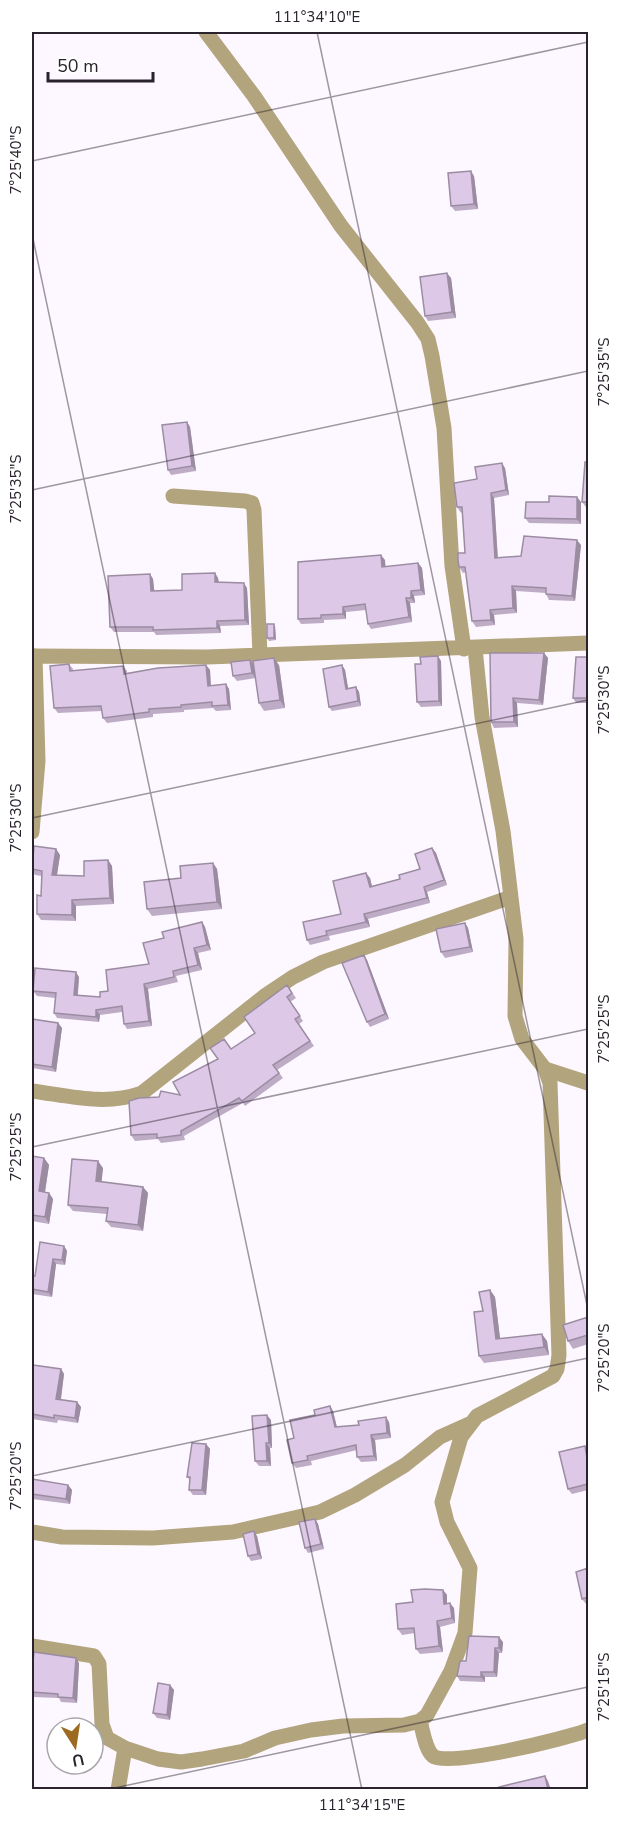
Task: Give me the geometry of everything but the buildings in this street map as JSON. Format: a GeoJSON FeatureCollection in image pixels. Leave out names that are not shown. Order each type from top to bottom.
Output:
{"type":"FeatureCollection","features":[{"type":"Feature","properties":{"kind":"street"},"geometry":{"type":"LineString","coordinates":[[32,1647],[94,1656],[99,1664],[102,1724],[107,1738],[125,1748],[158,1759],[181,1762],[244,1750],[275,1738],[311,1730],[343,1726],[404,1725],[420,1721],[427,1715],[451,1671],[465,1634],[470,1568],[447,1522],[442,1502],[461,1437],[477,1416],[548,1380],[558,1370],[559,1364],[550,1083],[545,1069],[522,1039],[515,1016],[516,939],[511,897],[502,831],[470,648],[452,566],[444,428],[428,339],[341,226],[254,96],[206,32]]}},
{"type":"Feature","properties":{"kind":"street"},"geometry":{"type":"LineString","coordinates":[[173,496],[252,503],[260,655]]}},
{"type":"Feature","properties":{"kind":"street"},"geometry":{"type":"LineString","coordinates":[[32,831],[38,761],[33,656],[207,657],[588,643]]}},
{"type":"Feature","properties":{"kind":"street"},"geometry":{"type":"LineString","coordinates":[[32,1090],[111,1100],[125,1099],[142,1093],[292,977],[345,954],[511,897]]}},
{"type":"Feature","properties":{"kind":"street"},"geometry":{"type":"LineString","coordinates":[[545,1069],[588,1083]]}},
{"type":"Feature","properties":{"kind":"street"},"geometry":{"type":"LineString","coordinates":[[32,1532],[74,1537],[153,1538],[232,1532],[320,1512],[356,1496],[405,1465],[440,1437],[469,1424]]}},
{"type":"Feature","properties":{"kind":"street"},"geometry":{"type":"LineString","coordinates":[[420,1721],[431,1754],[438,1758],[480,1756],[560,1739],[588,1730]]}},
{"type":"Feature","properties":{"kind":"street"},"geometry":{"type":"LineString","coordinates":[[118,1790],[125,1748]]}}]}
